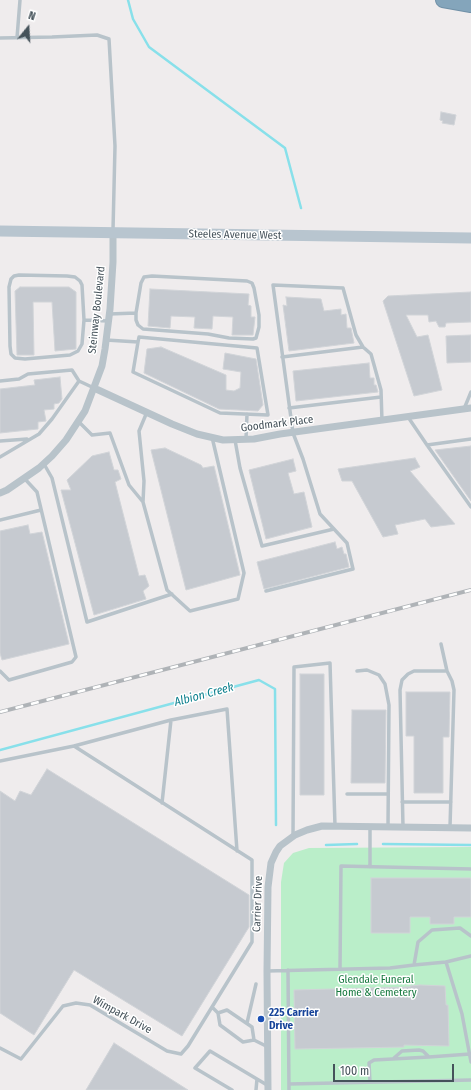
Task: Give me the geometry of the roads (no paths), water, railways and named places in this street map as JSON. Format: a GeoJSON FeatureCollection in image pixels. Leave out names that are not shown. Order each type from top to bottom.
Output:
{"type":"FeatureCollection","features":[{"type":"Feature","properties":{"kind":"highway"},"geometry":{"type":"LineString","coordinates":[[443,0],[471,5]]}},
{"type":"Feature","properties":{"kind":"main road","name":"Steeles Avenue West"},"geometry":{"type":"LineString","coordinates":[[0,230],[471,238]]}},
{"type":"Feature","properties":{"kind":"street","name":"Steinway Boulevard"},"geometry":{"type":"LineString","coordinates":[[0,493],[7,490],[43,463],[66,440],[85,411],[102,366],[109,317],[113,262],[113,233]]}},
{"type":"Feature","properties":{"kind":"street","name":"Goodmark Place"},"geometry":{"type":"LineString","coordinates":[[94,388],[197,434],[223,440],[246,440],[471,408]]}},
{"type":"Feature","properties":{"kind":"street","name":"Carrier Drive"},"geometry":{"type":"LineString","coordinates":[[268,1088],[268,887],[271,863],[280,846],[293,836],[322,826],[471,828]]}},
{"type":"Feature","properties":{"kind":"lane"},"geometry":{"type":"LineString","coordinates":[[17,38],[20,0]]}},
{"type":"Feature","properties":{"kind":"lane"},"geometry":{"type":"LineString","coordinates":[[0,38],[97,35],[109,39],[115,146],[113,233]]}},
{"type":"Feature","properties":{"kind":"lane"},"geometry":{"type":"LineString","coordinates":[[19,275],[75,277],[82,285],[84,320],[82,344],[78,351],[70,355],[25,359],[15,358],[11,354],[10,346],[9,287],[11,279],[14,276],[19,275]]}},
{"type":"Feature","properties":{"kind":"lane"},"geometry":{"type":"LineString","coordinates":[[152,276],[247,281],[252,284],[254,288],[259,315],[259,327],[256,338],[253,339],[143,329],[138,325],[136,313],[140,282],[144,277],[152,276]]}},
{"type":"Feature","properties":{"kind":"lane"},"geometry":{"type":"LineString","coordinates":[[266,591],[353,569],[347,543],[320,514],[303,459],[293,433],[272,285],[343,288],[356,335],[363,347],[371,354],[381,390],[382,421]]}},
{"type":"Feature","properties":{"kind":"lane"},"geometry":{"type":"LineString","coordinates":[[84,320],[136,313]]}},
{"type":"Feature","properties":{"kind":"lane"},"geometry":{"type":"LineString","coordinates":[[139,337],[257,348],[268,415],[220,413],[133,372],[138,342],[139,337]]}},
{"type":"Feature","properties":{"kind":"lane"},"geometry":{"type":"LineString","coordinates":[[106,340],[138,342]]}},
{"type":"Feature","properties":{"kind":"lane"},"geometry":{"type":"LineString","coordinates":[[282,357],[363,347]]}},
{"type":"Feature","properties":{"kind":"lane"},"geometry":{"type":"LineString","coordinates":[[0,381],[19,379],[28,374],[72,370],[79,381],[94,388]]}},
{"type":"Feature","properties":{"kind":"lane"},"geometry":{"type":"LineString","coordinates":[[0,457],[39,434],[52,420],[79,381]]}},
{"type":"Feature","properties":{"kind":"lane"},"geometry":{"type":"LineString","coordinates":[[463,410],[471,392]]}},
{"type":"Feature","properties":{"kind":"lane"},"geometry":{"type":"LineString","coordinates":[[289,408],[381,397]]}},
{"type":"Feature","properties":{"kind":"lane"},"geometry":{"type":"LineString","coordinates":[[147,412],[139,431],[144,481],[144,502],[167,590],[190,612],[238,599],[244,573],[212,437]]}},
{"type":"Feature","properties":{"kind":"lane"},"geometry":{"type":"LineString","coordinates":[[246,414],[246,440]]}},
{"type":"Feature","properties":{"kind":"lane"},"geometry":{"type":"LineString","coordinates":[[408,417],[471,507]]}},
{"type":"Feature","properties":{"kind":"lane"},"geometry":{"type":"LineString","coordinates":[[78,421],[92,435],[110,433],[129,485],[144,502]]}},
{"type":"Feature","properties":{"kind":"lane"},"geometry":{"type":"LineString","coordinates":[[0,441],[29,439]]}},
{"type":"Feature","properties":{"kind":"lane"},"geometry":{"type":"LineString","coordinates":[[427,445],[471,439]]}},
{"type":"Feature","properties":{"kind":"lane"},"geometry":{"type":"LineString","coordinates":[[235,440],[240,468],[262,546],[334,529]]}},
{"type":"Feature","properties":{"kind":"lane"},"geometry":{"type":"LineString","coordinates":[[43,463],[52,478],[87,622],[172,594]]}},
{"type":"Feature","properties":{"kind":"lane"},"geometry":{"type":"LineString","coordinates":[[0,671],[9,680],[72,662],[76,657],[37,492],[24,478]]}},
{"type":"Feature","properties":{"kind":"lane"},"geometry":{"type":"LineString","coordinates":[[0,520],[41,510]]}},
{"type":"Feature","properties":{"kind":"lane"},"geometry":{"type":"LineString","coordinates":[[441,644],[447,671],[452,681],[454,690],[450,827]]}},
{"type":"Feature","properties":{"kind":"lane"},"geometry":{"type":"LineString","coordinates":[[293,836],[294,667],[330,663],[335,826]]}},
{"type":"Feature","properties":{"kind":"lane"},"geometry":{"type":"LineString","coordinates":[[357,671],[367,670],[379,675],[385,684],[389,705],[388,827]]}},
{"type":"Feature","properties":{"kind":"lane"},"geometry":{"type":"LineString","coordinates":[[403,827],[400,690],[402,680],[408,674],[414,672],[447,671]]}},
{"type":"Feature","properties":{"kind":"lane"},"geometry":{"type":"LineString","coordinates":[[0,761],[74,746],[171,720],[227,709],[237,851]]}},
{"type":"Feature","properties":{"kind":"lane"},"geometry":{"type":"LineString","coordinates":[[162,803],[171,720]]}},
{"type":"Feature","properties":{"kind":"lane"},"geometry":{"type":"LineString","coordinates":[[74,746],[252,860],[252,942],[212,1008],[218,1013],[220,1025],[243,1042],[254,1040],[268,1047]]}},
{"type":"Feature","properties":{"kind":"lane"},"geometry":{"type":"LineString","coordinates":[[347,794],[388,794]]}},
{"type":"Feature","properties":{"kind":"lane"},"geometry":{"type":"LineString","coordinates":[[402,802],[451,802]]}},
{"type":"Feature","properties":{"kind":"lane"},"geometry":{"type":"LineString","coordinates":[[370,827],[370,867]]}},
{"type":"Feature","properties":{"kind":"lane"},"geometry":{"type":"LineString","coordinates":[[340,969],[341,866],[471,869]]}},
{"type":"Feature","properties":{"kind":"lane"},"geometry":{"type":"LineString","coordinates":[[414,965],[418,942],[432,930],[460,928],[471,936]]}},
{"type":"Feature","properties":{"kind":"lane"},"geometry":{"type":"LineString","coordinates":[[267,971],[390,968],[446,962],[471,956]]}},
{"type":"Feature","properties":{"kind":"lane"},"geometry":{"type":"LineString","coordinates":[[446,962],[462,1014],[471,1062]]}},
{"type":"Feature","properties":{"kind":"lane"},"geometry":{"type":"LineString","coordinates":[[288,970],[289,1090]]}},
{"type":"Feature","properties":{"kind":"lane"},"geometry":{"type":"LineString","coordinates":[[247,1023],[256,984]]}},
{"type":"Feature","properties":{"kind":"lane","name":"Wimpark Drive"},"geometry":{"type":"LineString","coordinates":[[0,1048],[21,1059],[63,1006],[76,1003],[90,1005],[168,1051],[181,1054],[188,1046],[212,1008]]}},
{"type":"Feature","properties":{"kind":"lane"},"geometry":{"type":"LineString","coordinates":[[218,1013],[227,1010],[247,1023],[252,1027],[254,1040]]}},
{"type":"Feature","properties":{"kind":"lane"},"geometry":{"type":"LineString","coordinates":[[393,1059],[402,1051],[419,1050],[423,1051],[429,1057]]}},
{"type":"Feature","properties":{"kind":"lane"},"geometry":{"type":"LineString","coordinates":[[232,1090],[195,1068],[210,1051],[257,1079],[268,1088]]}},
{"type":"Feature","properties":{"kind":"lane"},"geometry":{"type":"LineString","coordinates":[[370,1082],[369,1063],[374,1060],[470,1054]]}},
{"type":"Feature","properties":{"kind":"lane"},"geometry":{"type":"LineString","coordinates":[[256,1090],[257,1079]]}},
{"type":"Feature","properties":{"kind":"lane"},"geometry":{"type":"LineString","coordinates":[[289,1084],[471,1080]]}},
{"type":"Feature","properties":{"kind":"waterway"},"geometry":{"type":"LineString","coordinates":[[128,0],[133,19],[149,47],[285,148],[301,208]]}},
{"type":"Feature","properties":{"kind":"waterway","name":"Albion Creek"},"geometry":{"type":"LineString","coordinates":[[0,750],[259,680],[275,689],[276,825]]}},
{"type":"Feature","properties":{"kind":"waterway","name":"Albion Creek"},"geometry":{"type":"LineString","coordinates":[[326,845],[357,844]]}},
{"type":"Feature","properties":{"kind":"waterway","name":"Albion Creek"},"geometry":{"type":"LineString","coordinates":[[383,844],[471,845]]}},
{"type":"Feature","properties":{"kind":"railway"},"geometry":{"type":"LineString","coordinates":[[0,712],[471,590]]}},
{"type":"Feature","properties":{"kind":"place","name":"225 Carrier Drive"},"geometry":{"type":"Point","coordinates":[261,1019]}},
{"type":"Feature","properties":{"kind":"park label","name":"Glendale Funeral Home & Cemetery"},"geometry":{"type":"Point","coordinates":[376,986]}}]}
